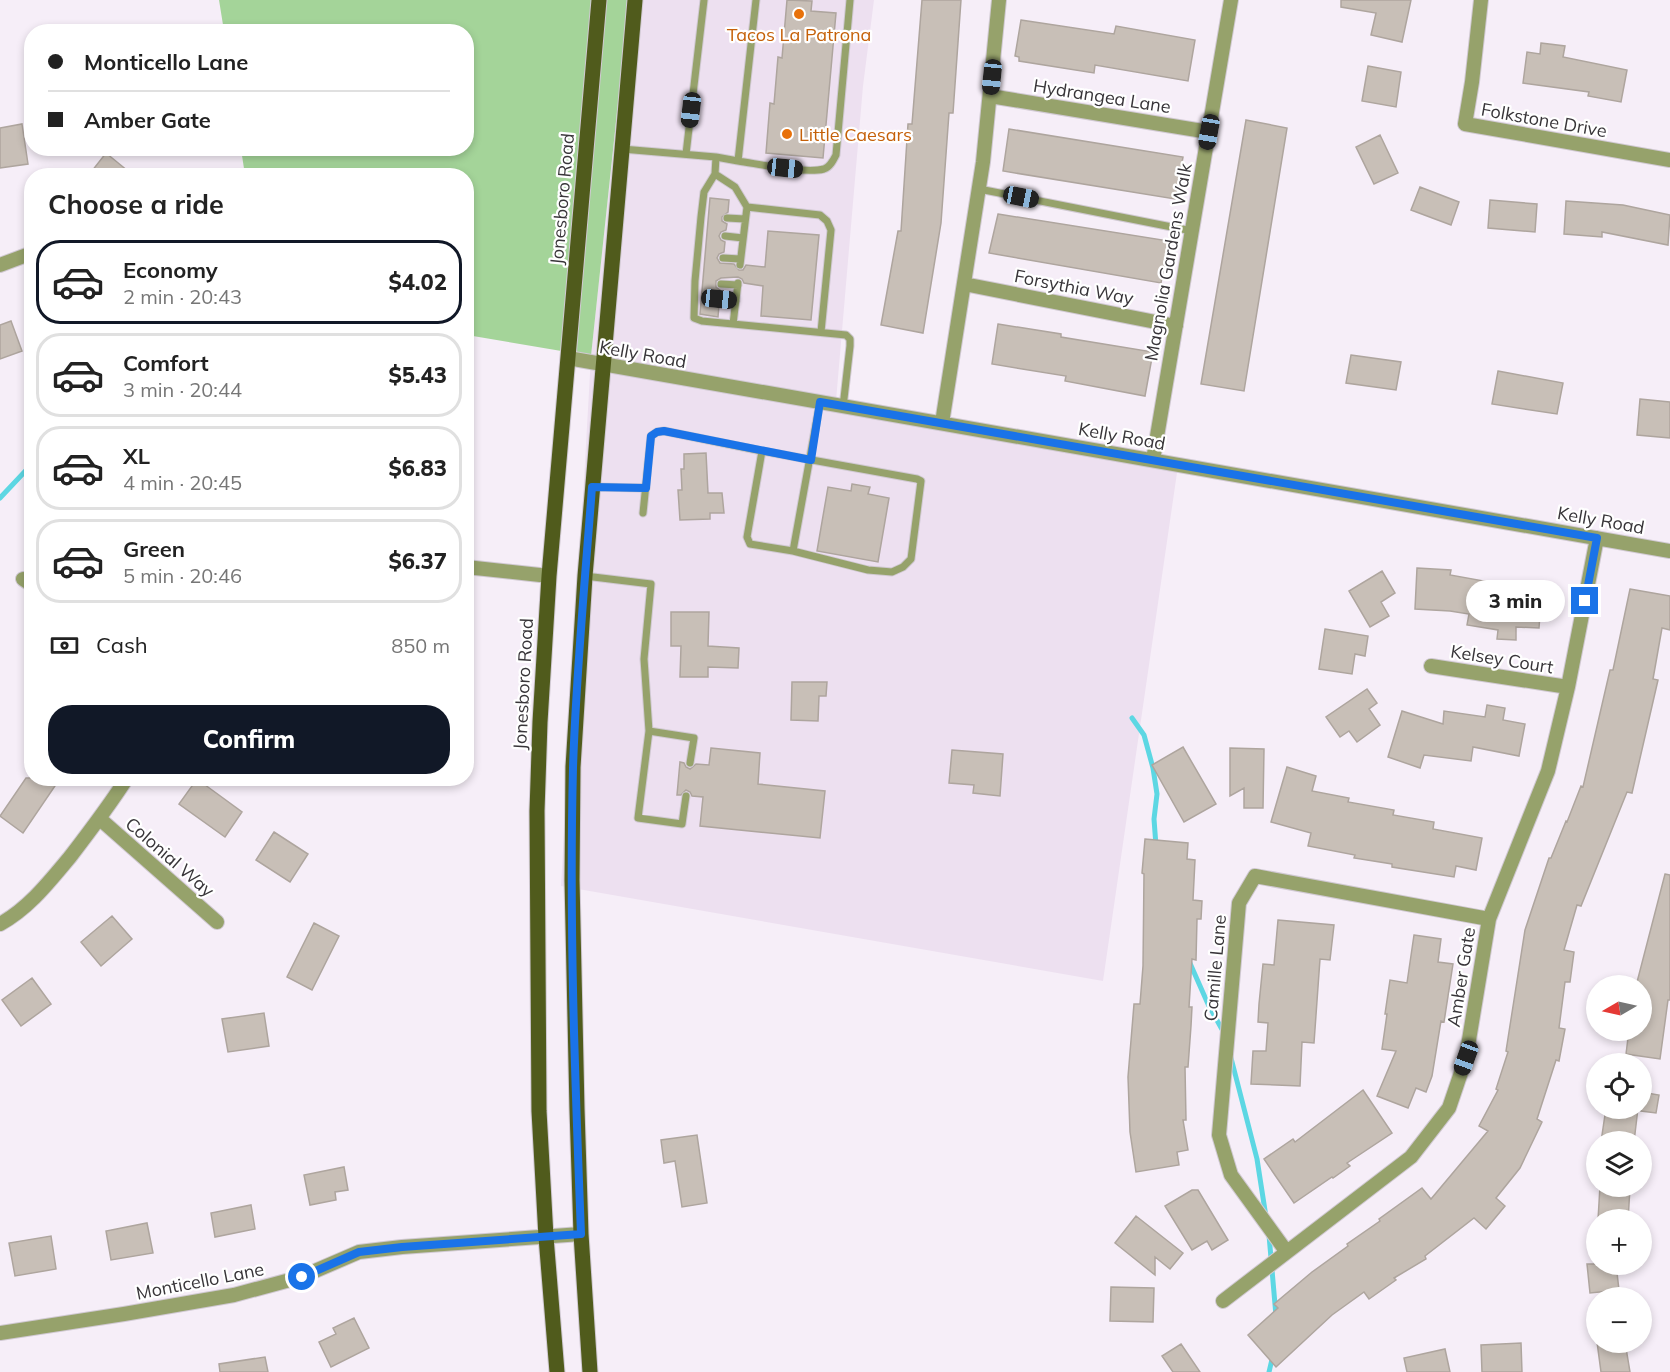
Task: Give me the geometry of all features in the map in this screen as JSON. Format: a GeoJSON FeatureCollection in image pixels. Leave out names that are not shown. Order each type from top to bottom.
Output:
{"type":"FeatureCollection","features":[{"type":"Feature","properties":{"kind":"main road","name":"Jonesboro Road"},"geometry":{"type":"LineString","coordinates":[[557,1372],[546,1237],[538,1034],[537,810],[549,576],[599,0]]}},
{"type":"Feature","properties":{"kind":"main road"},"geometry":{"type":"LineString","coordinates":[[590,1372],[581,1234],[572,868],[573,767],[592,487],[635,0]]}},
{"type":"Feature","properties":{"kind":"street"},"geometry":{"type":"LineString","coordinates":[[942,423],[979,189],[999,0]]}},
{"type":"Feature","properties":{"kind":"street","name":"Magnolia Gardens Walk"},"geometry":{"type":"LineString","coordinates":[[1153,460],[1231,0]]}},
{"type":"Feature","properties":{"kind":"street","name":"Folkstone Drive"},"geometry":{"type":"LineString","coordinates":[[1481,0],[1465,124],[1670,160]]}},
{"type":"Feature","properties":{"kind":"street","name":"Hydrangea Lane"},"geometry":{"type":"LineString","coordinates":[[990,96],[1209,132]]}},
{"type":"Feature","properties":{"kind":"street"},"geometry":{"type":"LineString","coordinates":[[0,264],[24,256]]}},
{"type":"Feature","properties":{"kind":"street","name":"Forsythia Way"},"geometry":{"type":"LineString","coordinates":[[964,284],[1176,326]]}},
{"type":"Feature","properties":{"kind":"street","name":"Kelly Road"},"geometry":{"type":"LineString","coordinates":[[568,358],[1670,551]]}},
{"type":"Feature","properties":{"kind":"street","name":"Amber Gate"},"geometry":{"type":"LineString","coordinates":[[1223,1301],[1411,1156],[1449,1108],[1466,1058],[1489,919],[1548,771],[1568,687],[1597,538]]}},
{"type":"Feature","properties":{"kind":"street"},"geometry":{"type":"LineString","coordinates":[[474,568],[549,576]]}},
{"type":"Feature","properties":{"kind":"street","name":"Kelsey Court"},"geometry":{"type":"LineString","coordinates":[[1431,666],[1568,687]]}},
{"type":"Feature","properties":{"kind":"street"},"geometry":{"type":"LineString","coordinates":[[0,924],[16,915],[44,889],[100,819],[122,786]]}},
{"type":"Feature","properties":{"kind":"street","name":"Colonial Way"},"geometry":{"type":"LineString","coordinates":[[100,819],[217,922]]}},
{"type":"Feature","properties":{"kind":"street","name":"Camille Lane"},"geometry":{"type":"LineString","coordinates":[[1286,1251],[1231,1175],[1219,1135],[1239,903],[1255,876],[1489,919]]}},
{"type":"Feature","properties":{"kind":"street","name":"Monticello Lane"},"geometry":{"type":"LineString","coordinates":[[0,1333],[234,1295],[302,1277],[359,1252],[581,1234]]}},
{"type":"Feature","properties":{"kind":"lane"},"geometry":{"type":"LineString","coordinates":[[686,154],[704,0]]}},
{"type":"Feature","properties":{"kind":"lane"},"geometry":{"type":"LineString","coordinates":[[738,161],[756,0]]}},
{"type":"Feature","properties":{"kind":"lane"},"geometry":{"type":"LineString","coordinates":[[622,149],[717,157],[806,170],[823,169],[831,165],[836,155],[850,0]]}},
{"type":"Feature","properties":{"kind":"lane"},"geometry":{"type":"LineString","coordinates":[[717,157],[715,174],[704,192],[704,217],[694,318],[702,321],[846,335],[850,339],[843,406]]}},
{"type":"Feature","properties":{"kind":"lane"},"geometry":{"type":"LineString","coordinates":[[715,174],[735,187],[747,207],[740,262],[723,258]]}},
{"type":"Feature","properties":{"kind":"lane"},"geometry":{"type":"LineString","coordinates":[[979,189],[1192,231]]}},
{"type":"Feature","properties":{"kind":"lane"},"geometry":{"type":"LineString","coordinates":[[747,207],[820,215],[827,221],[831,230],[821,332]]}},
{"type":"Feature","properties":{"kind":"lane"},"geometry":{"type":"LineString","coordinates":[[727,218],[745,219]]}},
{"type":"Feature","properties":{"kind":"lane"},"geometry":{"type":"LineString","coordinates":[[725,236],[743,238]]}},
{"type":"Feature","properties":{"kind":"lane"},"geometry":{"type":"LineString","coordinates":[[721,284],[738,284],[733,324]]}},
{"type":"Feature","properties":{"kind":"lane"},"geometry":{"type":"LineString","coordinates":[[719,299],[736,301]]}},
{"type":"Feature","properties":{"kind":"lane"},"geometry":{"type":"LineString","coordinates":[[793,551],[820,402]]}},
{"type":"Feature","properties":{"kind":"lane"},"geometry":{"type":"LineString","coordinates":[[643,513],[651,436],[664,431],[921,481],[911,559],[903,567],[892,572],[868,570],[793,551],[750,544],[747,537],[762,451]]}},
{"type":"Feature","properties":{"kind":"lane"},"geometry":{"type":"LineString","coordinates":[[592,487],[646,488]]}},
{"type":"Feature","properties":{"kind":"lane"},"geometry":{"type":"LineString","coordinates":[[585,576],[651,584],[644,659],[649,731],[638,818],[682,824],[686,796]]}},
{"type":"Feature","properties":{"kind":"lane"},"geometry":{"type":"LineString","coordinates":[[649,731],[694,738],[690,763]]}},
{"type":"Feature","properties":{"kind":"shaded area"},"geometry":{"type":"Polygon","coordinates":[[[629,0],[874,0],[863,86],[836,401],[1179,459],[1103,981],[561,886],[591,356],[629,0]]]}},
{"type":"Feature","properties":{"kind":"green space"},"geometry":{"type":"Polygon","coordinates":[[[219,0],[629,0],[591,356],[474,336],[474,168],[244,168],[242,156],[474,156],[474,24],[223,24],[219,0]]]}},
{"type":"Feature","properties":{"kind":"building"},"geometry":{"type":"Polygon","coordinates":[[[787,0],[812,1],[811,11],[836,13],[823,158],[766,153],[770,103],[774,104],[778,57],[782,58],[787,0]]]}},
{"type":"Feature","properties":{"kind":"building"},"geometry":{"type":"Polygon","coordinates":[[[922,0],[961,0],[953,113],[949,113],[941,223],[923,333],[881,325],[898,231],[901,231],[908,124],[912,124],[922,0]]]}},
{"type":"Feature","properties":{"kind":"building"},"geometry":{"type":"Polygon","coordinates":[[[1341,0],[1411,0],[1402,42],[1371,35],[1376,13],[1341,7],[1341,0]]]}},
{"type":"Feature","properties":{"kind":"building"},"geometry":{"type":"Polygon","coordinates":[[[1021,20],[1114,34],[1116,26],[1195,40],[1188,81],[1095,65],[1094,73],[1019,61],[1019,57],[1015,56],[1021,20]]]}},
{"type":"Feature","properties":{"kind":"building"},"geometry":{"type":"Polygon","coordinates":[[[1541,43],[1565,46],[1563,57],[1627,70],[1621,102],[1588,96],[1589,92],[1523,83],[1527,52],[1540,54],[1541,43]]]}},
{"type":"Feature","properties":{"kind":"building"},"geometry":{"type":"Polygon","coordinates":[[[1368,66],[1401,72],[1396,107],[1362,101],[1368,66]]]}},
{"type":"Feature","properties":{"kind":"building"},"geometry":{"type":"Polygon","coordinates":[[[1246,120],[1287,128],[1244,391],[1201,384],[1246,120]]]}},
{"type":"Feature","properties":{"kind":"building"},"geometry":{"type":"Polygon","coordinates":[[[22,124],[24,156],[27,156],[28,164],[0,168],[0,128],[22,124]]]}},
{"type":"Feature","properties":{"kind":"building"},"geometry":{"type":"Polygon","coordinates":[[[1009,129],[1183,157],[1175,199],[1003,171],[1009,129]]]}},
{"type":"Feature","properties":{"kind":"building"},"geometry":{"type":"Polygon","coordinates":[[[1380,135],[1398,173],[1374,184],[1356,147],[1380,135]]]}},
{"type":"Feature","properties":{"kind":"building"},"geometry":{"type":"Polygon","coordinates":[[[104,156],[110,156],[124,168],[94,168],[104,156]]]}},
{"type":"Feature","properties":{"kind":"building"},"geometry":{"type":"Polygon","coordinates":[[[1420,187],[1459,202],[1451,225],[1411,210],[1420,187]]]}},
{"type":"Feature","properties":{"kind":"building"},"geometry":{"type":"Polygon","coordinates":[[[710,198],[729,200],[728,212],[722,217],[722,221],[727,224],[726,230],[719,236],[725,242],[724,252],[717,258],[720,263],[734,264],[739,270],[743,270],[746,265],[765,267],[768,231],[819,235],[811,320],[761,316],[763,286],[744,283],[738,277],[721,278],[716,281],[716,287],[720,293],[713,299],[719,305],[718,317],[700,314],[710,198]]]}},
{"type":"Feature","properties":{"kind":"building"},"geometry":{"type":"Polygon","coordinates":[[[1490,200],[1537,204],[1535,232],[1488,228],[1490,200]]]}},
{"type":"Feature","properties":{"kind":"building"},"geometry":{"type":"Polygon","coordinates":[[[1566,201],[1623,205],[1670,215],[1668,245],[1602,232],[1602,237],[1564,234],[1566,201]]]}},
{"type":"Feature","properties":{"kind":"building"},"geometry":{"type":"Polygon","coordinates":[[[998,214],[1169,241],[1161,283],[989,253],[998,214]]]}},
{"type":"Feature","properties":{"kind":"building"},"geometry":{"type":"Polygon","coordinates":[[[11,321],[22,351],[0,359],[0,325],[11,321]]]}},
{"type":"Feature","properties":{"kind":"building"},"geometry":{"type":"Polygon","coordinates":[[[998,324],[1153,352],[1145,396],[1065,381],[1066,376],[992,364],[998,324]]]}},
{"type":"Feature","properties":{"kind":"building"},"geometry":{"type":"Polygon","coordinates":[[[1351,355],[1401,362],[1396,390],[1346,383],[1351,355]]]}},
{"type":"Feature","properties":{"kind":"building"},"geometry":{"type":"Polygon","coordinates":[[[1498,371],[1563,383],[1557,414],[1492,404],[1498,371]]]}},
{"type":"Feature","properties":{"kind":"building"},"geometry":{"type":"Polygon","coordinates":[[[1640,399],[1670,402],[1670,438],[1637,435],[1640,399]]]}},
{"type":"Feature","properties":{"kind":"building"},"geometry":{"type":"Polygon","coordinates":[[[706,453],[708,493],[722,493],[724,513],[710,513],[710,519],[680,520],[678,490],[682,490],[681,469],[684,469],[684,454],[706,453]]]}},
{"type":"Feature","properties":{"kind":"building"},"geometry":{"type":"Polygon","coordinates":[[[852,484],[870,487],[868,494],[889,498],[878,562],[817,551],[828,487],[851,491],[852,484]]]}},
{"type":"Feature","properties":{"kind":"building"},"geometry":{"type":"Polygon","coordinates":[[[1417,568],[1451,570],[1450,575],[1495,583],[1493,598],[1541,601],[1539,628],[1516,627],[1516,640],[1497,639],[1498,630],[1467,625],[1469,614],[1415,609],[1417,568]]]}},
{"type":"Feature","properties":{"kind":"building"},"geometry":{"type":"Polygon","coordinates":[[[1382,571],[1395,593],[1381,602],[1389,616],[1370,627],[1349,591],[1382,571]]]}},
{"type":"Feature","properties":{"kind":"building"},"geometry":{"type":"Polygon","coordinates":[[[1630,589],[1670,596],[1670,630],[1662,628],[1653,679],[1658,680],[1632,793],[1627,792],[1581,906],[1577,905],[1564,950],[1574,952],[1570,982],[1565,982],[1559,1028],[1565,1029],[1559,1061],[1556,1060],[1537,1119],[1542,1122],[1520,1168],[1496,1198],[1505,1206],[1486,1229],[1474,1218],[1425,1256],[1426,1259],[1394,1278],[1396,1280],[1369,1299],[1364,1292],[1332,1315],[1276,1367],[1248,1335],[1278,1308],[1274,1304],[1348,1246],[1347,1244],[1422,1188],[1431,1199],[1488,1131],[1479,1126],[1498,1090],[1496,1089],[1508,1052],[1506,1051],[1525,930],[1549,858],[1567,822],[1581,786],[1583,787],[1610,670],[1613,670],[1630,589]]]}},
{"type":"Feature","properties":{"kind":"building"},"geometry":{"type":"Polygon","coordinates":[[[671,612],[709,612],[708,646],[739,648],[738,668],[708,667],[708,677],[680,677],[681,646],[671,646],[671,612]]]}},
{"type":"Feature","properties":{"kind":"building"},"geometry":{"type":"Polygon","coordinates":[[[1325,629],[1368,636],[1365,656],[1355,654],[1352,674],[1319,669],[1325,629]]]}},
{"type":"Feature","properties":{"kind":"building"},"geometry":{"type":"Polygon","coordinates":[[[792,682],[827,682],[826,696],[819,696],[818,721],[791,720],[792,682]]]}},
{"type":"Feature","properties":{"kind":"building"},"geometry":{"type":"Polygon","coordinates":[[[1367,689],[1377,703],[1369,709],[1380,725],[1357,742],[1349,731],[1340,737],[1326,717],[1367,689]]]}},
{"type":"Feature","properties":{"kind":"building"},"geometry":{"type":"Polygon","coordinates":[[[1487,705],[1505,708],[1503,720],[1525,724],[1519,756],[1473,747],[1471,761],[1424,755],[1420,768],[1388,757],[1402,711],[1443,724],[1444,711],[1485,717],[1487,705]]]}},
{"type":"Feature","properties":{"kind":"building"},"geometry":{"type":"Polygon","coordinates":[[[1183,747],[1216,804],[1184,822],[1152,765],[1183,747]]]}},
{"type":"Feature","properties":{"kind":"building"},"geometry":{"type":"Polygon","coordinates":[[[711,748],[760,753],[758,784],[825,791],[820,838],[700,826],[703,797],[692,796],[686,790],[681,795],[677,795],[680,762],[690,769],[696,764],[709,765],[711,748]]]}},
{"type":"Feature","properties":{"kind":"building"},"geometry":{"type":"Polygon","coordinates":[[[1230,748],[1264,749],[1263,808],[1244,808],[1244,788],[1230,796],[1230,748]]]}},
{"type":"Feature","properties":{"kind":"building"},"geometry":{"type":"Polygon","coordinates":[[[952,750],[1003,754],[1000,796],[973,793],[974,785],[949,783],[952,750]]]}},
{"type":"Feature","properties":{"kind":"building"},"geometry":{"type":"Polygon","coordinates":[[[1287,767],[1316,776],[1312,791],[1349,798],[1348,802],[1394,810],[1393,815],[1434,822],[1433,829],[1482,838],[1476,870],[1456,866],[1454,877],[1392,867],[1392,864],[1354,858],[1355,855],[1308,846],[1311,833],[1271,822],[1287,767]]]}},
{"type":"Feature","properties":{"kind":"building"},"geometry":{"type":"Polygon","coordinates":[[[24,781],[24,786],[55,786],[23,833],[0,816],[24,781]]]}},
{"type":"Feature","properties":{"kind":"building"},"geometry":{"type":"Polygon","coordinates":[[[192,786],[207,786],[242,812],[225,837],[179,804],[192,786]]]}},
{"type":"Feature","properties":{"kind":"building"},"geometry":{"type":"Polygon","coordinates":[[[274,832],[308,854],[290,882],[256,860],[274,832]]]}},
{"type":"Feature","properties":{"kind":"building"},"geometry":{"type":"Polygon","coordinates":[[[1145,839],[1188,843],[1187,859],[1195,860],[1193,900],[1202,901],[1201,919],[1197,919],[1196,960],[1192,959],[1189,1007],[1192,1007],[1191,1026],[1188,1067],[1185,1067],[1186,1120],[1183,1120],[1188,1150],[1177,1152],[1179,1165],[1136,1172],[1130,1132],[1128,1077],[1134,1004],[1140,1004],[1143,966],[1144,874],[1142,873],[1145,839]]]}},
{"type":"Feature","properties":{"kind":"building"},"geometry":{"type":"Polygon","coordinates":[[[1665,874],[1670,875],[1670,1000],[1668,1000],[1660,1059],[1652,1058],[1652,1053],[1626,1053],[1628,1041],[1652,1041],[1652,975],[1639,975],[1665,874]]]}},
{"type":"Feature","properties":{"kind":"building"},"geometry":{"type":"Polygon","coordinates":[[[112,916],[132,939],[101,966],[81,942],[112,916]]]}},
{"type":"Feature","properties":{"kind":"building"},"geometry":{"type":"Polygon","coordinates":[[[1278,920],[1334,925],[1330,960],[1320,959],[1314,1043],[1302,1042],[1300,1086],[1251,1084],[1253,1051],[1266,1051],[1268,1023],[1258,1022],[1259,1004],[1263,964],[1274,965],[1278,920]]]}},
{"type":"Feature","properties":{"kind":"building"},"geometry":{"type":"Polygon","coordinates":[[[314,923],[339,936],[312,990],[287,977],[314,923]]]}},
{"type":"Feature","properties":{"kind":"building"},"geometry":{"type":"Polygon","coordinates":[[[1414,935],[1441,939],[1438,962],[1453,964],[1444,1022],[1441,1021],[1432,1076],[1426,1092],[1416,1088],[1408,1108],[1377,1096],[1396,1051],[1382,1049],[1390,980],[1407,983],[1414,935]]]}},
{"type":"Feature","properties":{"kind":"building"},"geometry":{"type":"Polygon","coordinates":[[[32,978],[51,1004],[21,1026],[2,1000],[32,978]]]}},
{"type":"Feature","properties":{"kind":"building"},"geometry":{"type":"Polygon","coordinates":[[[264,1013],[269,1046],[228,1052],[222,1019],[264,1013]]]}},
{"type":"Feature","properties":{"kind":"building"},"geometry":{"type":"Polygon","coordinates":[[[1363,1090],[1392,1133],[1347,1163],[1350,1166],[1294,1203],[1264,1159],[1293,1139],[1295,1142],[1363,1090]]]}},
{"type":"Feature","properties":{"kind":"building"},"geometry":{"type":"Polygon","coordinates":[[[1652,1094],[1659,1095],[1656,1113],[1652,1112],[1652,1094]]]}},
{"type":"Feature","properties":{"kind":"building"},"geometry":{"type":"Polygon","coordinates":[[[1604,1119],[1637,1119],[1635,1131],[1603,1131],[1604,1119]]]}},
{"type":"Feature","properties":{"kind":"building"},"geometry":{"type":"Polygon","coordinates":[[[697,1135],[707,1203],[682,1207],[675,1161],[664,1163],[661,1140],[697,1135]]]}},
{"type":"Feature","properties":{"kind":"building"},"geometry":{"type":"Polygon","coordinates":[[[344,1167],[348,1190],[335,1192],[336,1200],[310,1205],[304,1175],[344,1167]]]}},
{"type":"Feature","properties":{"kind":"building"},"geometry":{"type":"Polygon","coordinates":[[[1192,1190],[1198,1190],[1228,1240],[1212,1250],[1207,1241],[1192,1250],[1165,1206],[1192,1190]]]}},
{"type":"Feature","properties":{"kind":"building"},"geometry":{"type":"Polygon","coordinates":[[[1599,1197],[1629,1197],[1629,1209],[1599,1209],[1599,1197]]]}},
{"type":"Feature","properties":{"kind":"building"},"geometry":{"type":"Polygon","coordinates":[[[251,1205],[255,1229],[215,1237],[211,1213],[251,1205]]]}},
{"type":"Feature","properties":{"kind":"building"},"geometry":{"type":"Polygon","coordinates":[[[1136,1216],[1183,1253],[1170,1269],[1155,1257],[1155,1275],[1115,1243],[1136,1216]]]}},
{"type":"Feature","properties":{"kind":"building"},"geometry":{"type":"Polygon","coordinates":[[[147,1223],[153,1253],[111,1260],[106,1231],[147,1223]]]}},
{"type":"Feature","properties":{"kind":"building"},"geometry":{"type":"Polygon","coordinates":[[[51,1236],[56,1269],[15,1276],[9,1243],[51,1236]]]}},
{"type":"Feature","properties":{"kind":"building"},"geometry":{"type":"Polygon","coordinates":[[[1588,1275],[1617,1275],[1619,1287],[1589,1287],[1588,1275]]]}},
{"type":"Feature","properties":{"kind":"building"},"geometry":{"type":"Polygon","coordinates":[[[1111,1287],[1154,1288],[1153,1322],[1110,1321],[1111,1287]]]}},
{"type":"Feature","properties":{"kind":"building"},"geometry":{"type":"Polygon","coordinates":[[[354,1318],[369,1348],[331,1367],[319,1342],[336,1334],[333,1328],[354,1318]]]}},
{"type":"Feature","properties":{"kind":"building"},"geometry":{"type":"Polygon","coordinates":[[[1521,1343],[1522,1372],[1482,1372],[1481,1345],[1521,1343]]]}},
{"type":"Feature","properties":{"kind":"building"},"geometry":{"type":"Polygon","coordinates":[[[1181,1344],[1200,1372],[1173,1372],[1162,1356],[1181,1344]]]}},
{"type":"Feature","properties":{"kind":"building"},"geometry":{"type":"Polygon","coordinates":[[[1445,1349],[1450,1372],[1407,1372],[1404,1358],[1445,1349]]]}},
{"type":"Feature","properties":{"kind":"building"},"geometry":{"type":"Polygon","coordinates":[[[1598,1353],[1627,1353],[1630,1372],[1601,1372],[1598,1353]]]}},
{"type":"Feature","properties":{"kind":"building"},"geometry":{"type":"Polygon","coordinates":[[[265,1357],[268,1372],[220,1372],[219,1364],[265,1357]]]}},
{"type":"Feature","properties":{"kind":"waterway"},"geometry":{"type":"LineString","coordinates":[[0,498],[24,472]]}},
{"type":"Feature","properties":{"kind":"waterway"},"geometry":{"type":"LineString","coordinates":[[1132,718],[1144,735],[1153,768],[1157,794],[1154,819],[1156,846]]}},
{"type":"Feature","properties":{"kind":"waterway"},"geometry":{"type":"LineString","coordinates":[[1189,961],[1224,1033]]}},
{"type":"Feature","properties":{"kind":"waterway"},"geometry":{"type":"LineString","coordinates":[[1230,1054],[1257,1159],[1266,1217]]}},
{"type":"Feature","properties":{"kind":"waterway"},"geometry":{"type":"LineString","coordinates":[[1269,1235],[1276,1316]]}},
{"type":"Feature","properties":{"kind":"waterway"},"geometry":{"type":"LineString","coordinates":[[1269,1372],[1273,1355]]}},
{"type":"Feature","properties":{"kind":"place","name":"Tacos La Patrona"},"geometry":{"type":"Point","coordinates":[799,14]}},
{"type":"Feature","properties":{"kind":"place","name":"Little Caesars"},"geometry":{"type":"Point","coordinates":[787,134]}},
{"type":"Feature","properties":{"kind":"route"},"geometry":{"type":"LineString","coordinates":[[302,1277],[359,1252],[581,1234],[572,880],[573,767],[592,487],[646,488],[651,436],[657,432],[664,431],[811,460],[820,402],[1597,538],[1585,601]]}}]}
